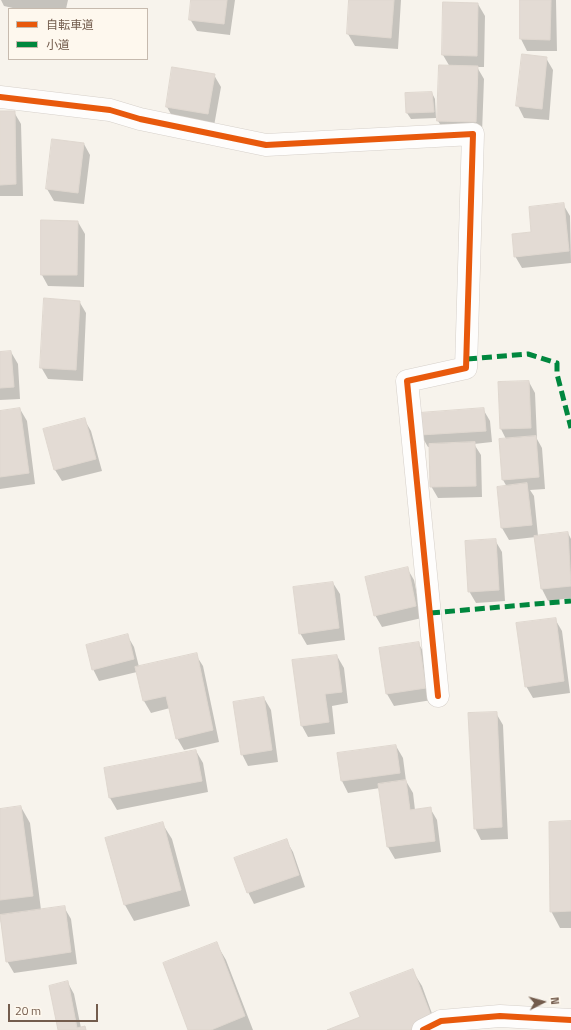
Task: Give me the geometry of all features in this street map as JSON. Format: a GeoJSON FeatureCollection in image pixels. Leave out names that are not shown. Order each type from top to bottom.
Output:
{"type":"FeatureCollection","features":[{"type":"Feature","properties":{"kind":"street"},"geometry":{"type":"LineString","coordinates":[[0,97],[110,110],[140,119],[266,145],[473,134],[466,368],[407,381],[438,696]]}},
{"type":"Feature","properties":{"kind":"street"},"geometry":{"type":"LineString","coordinates":[[423,1030],[441,1020],[500,1016],[571,1020]]}},
{"type":"Feature","properties":{"kind":"building"},"geometry":{"type":"Polygon","coordinates":[[[191,0],[227,0],[224,24],[189,20],[191,0]]]}},
{"type":"Feature","properties":{"kind":"building"},"geometry":{"type":"Polygon","coordinates":[[[349,0],[394,0],[391,38],[347,34],[349,0]]]}},
{"type":"Feature","properties":{"kind":"building"},"geometry":{"type":"Polygon","coordinates":[[[520,0],[551,0],[550,40],[520,39],[520,0]]]}},
{"type":"Feature","properties":{"kind":"building"},"geometry":{"type":"Polygon","coordinates":[[[443,2],[478,3],[477,56],[442,55],[443,2]]]}},
{"type":"Feature","properties":{"kind":"building"},"geometry":{"type":"Polygon","coordinates":[[[522,54],[547,57],[542,109],[516,106],[522,54]]]}},
{"type":"Feature","properties":{"kind":"building"},"geometry":{"type":"Polygon","coordinates":[[[439,65],[478,66],[476,122],[437,121],[439,65]]]}},
{"type":"Feature","properties":{"kind":"building"},"geometry":{"type":"Polygon","coordinates":[[[172,67],[215,74],[208,114],[166,107],[172,67]]]}},
{"type":"Feature","properties":{"kind":"building"},"geometry":{"type":"Polygon","coordinates":[[[432,92],[434,112],[406,113],[405,93],[432,92]]]}},
{"type":"Feature","properties":{"kind":"building"},"geometry":{"type":"Polygon","coordinates":[[[0,111],[15,111],[16,184],[0,185],[0,111]]]}},
{"type":"Feature","properties":{"kind":"building"},"geometry":{"type":"Polygon","coordinates":[[[52,139],[84,143],[78,193],[46,189],[52,139]]]}},
{"type":"Feature","properties":{"kind":"building"},"geometry":{"type":"Polygon","coordinates":[[[564,203],[569,251],[514,257],[512,234],[531,232],[529,207],[564,203]]]}},
{"type":"Feature","properties":{"kind":"building"},"geometry":{"type":"Polygon","coordinates":[[[41,220],[78,221],[77,275],[41,275],[41,220]]]}},
{"type":"Feature","properties":{"kind":"building"},"geometry":{"type":"Polygon","coordinates":[[[44,298],[80,301],[76,370],[40,368],[44,298]]]}},
{"type":"Feature","properties":{"kind":"building"},"geometry":{"type":"Polygon","coordinates":[[[11,351],[14,387],[0,388],[0,352],[11,351]]]}},
{"type":"Feature","properties":{"kind":"building"},"geometry":{"type":"Polygon","coordinates":[[[529,381],[531,428],[500,429],[498,382],[529,381]]]}},
{"type":"Feature","properties":{"kind":"building"},"geometry":{"type":"Polygon","coordinates":[[[20,408],[29,473],[0,477],[0,411],[20,408]]]}},
{"type":"Feature","properties":{"kind":"building"},"geometry":{"type":"Polygon","coordinates":[[[484,408],[486,431],[420,435],[419,413],[484,408]]]}},
{"type":"Feature","properties":{"kind":"building"},"geometry":{"type":"Polygon","coordinates":[[[85,418],[96,459],[54,470],[43,429],[85,418]]]}},
{"type":"Feature","properties":{"kind":"building"},"geometry":{"type":"Polygon","coordinates":[[[536,436],[539,477],[502,480],[499,439],[536,436]]]}},
{"type":"Feature","properties":{"kind":"building"},"geometry":{"type":"Polygon","coordinates":[[[475,442],[476,486],[430,487],[429,444],[475,442]]]}},
{"type":"Feature","properties":{"kind":"building"},"geometry":{"type":"Polygon","coordinates":[[[527,483],[532,525],[501,528],[497,487],[527,483]]]}},
{"type":"Feature","properties":{"kind":"building"},"geometry":{"type":"Polygon","coordinates":[[[568,532],[571,586],[541,589],[534,536],[568,532]]]}},
{"type":"Feature","properties":{"kind":"building"},"geometry":{"type":"Polygon","coordinates":[[[496,539],[499,590],[468,592],[465,541],[496,539]]]}},
{"type":"Feature","properties":{"kind":"building"},"geometry":{"type":"Polygon","coordinates":[[[408,567],[416,606],[374,616],[365,577],[408,567]]]}},
{"type":"Feature","properties":{"kind":"building"},"geometry":{"type":"Polygon","coordinates":[[[333,582],[339,628],[299,634],[293,587],[333,582]]]}},
{"type":"Feature","properties":{"kind":"building"},"geometry":{"type":"Polygon","coordinates":[[[556,618],[564,681],[525,687],[516,623],[556,618]]]}},
{"type":"Feature","properties":{"kind":"building"},"geometry":{"type":"Polygon","coordinates":[[[128,634],[134,659],[92,670],[86,645],[128,634]]]}},
{"type":"Feature","properties":{"kind":"building"},"geometry":{"type":"Polygon","coordinates":[[[419,642],[426,688],[386,694],[379,648],[419,642]]]}},
{"type":"Feature","properties":{"kind":"building"},"geometry":{"type":"Polygon","coordinates":[[[197,653],[213,730],[176,739],[166,696],[143,701],[135,667],[197,653]]]}},
{"type":"Feature","properties":{"kind":"building"},"geometry":{"type":"Polygon","coordinates":[[[337,655],[342,692],[325,694],[329,722],[301,726],[292,660],[337,655]]]}},
{"type":"Feature","properties":{"kind":"building"},"geometry":{"type":"Polygon","coordinates":[[[264,697],[272,750],[241,755],[233,702],[264,697]]]}},
{"type":"Feature","properties":{"kind":"building"},"geometry":{"type":"Polygon","coordinates":[[[497,712],[502,827],[474,829],[468,713],[497,712]]]}},
{"type":"Feature","properties":{"kind":"building"},"geometry":{"type":"Polygon","coordinates":[[[396,745],[400,773],[341,781],[337,753],[396,745]]]}},
{"type":"Feature","properties":{"kind":"building"},"geometry":{"type":"Polygon","coordinates":[[[196,750],[202,781],[109,798],[104,768],[196,750]]]}},
{"type":"Feature","properties":{"kind":"building"},"geometry":{"type":"Polygon","coordinates":[[[406,780],[410,810],[431,807],[435,841],[387,847],[378,784],[406,780]]]}},
{"type":"Feature","properties":{"kind":"building"},"geometry":{"type":"Polygon","coordinates":[[[21,806],[33,896],[0,900],[0,809],[21,806]]]}},
{"type":"Feature","properties":{"kind":"building"},"geometry":{"type":"Polygon","coordinates":[[[571,821],[571,911],[550,912],[549,822],[571,821]]]}},
{"type":"Feature","properties":{"kind":"building"},"geometry":{"type":"Polygon","coordinates":[[[163,822],[181,890],[124,905],[105,838],[163,822]]]}},
{"type":"Feature","properties":{"kind":"building"},"geometry":{"type":"Polygon","coordinates":[[[287,839],[299,875],[247,893],[234,858],[287,839]]]}},
{"type":"Feature","properties":{"kind":"building"},"geometry":{"type":"Polygon","coordinates":[[[65,906],[71,952],[6,962],[0,915],[65,906]]]}},
{"type":"Feature","properties":{"kind":"building"},"geometry":{"type":"Polygon","coordinates":[[[217,942],[245,1016],[211,1030],[188,1030],[163,963],[217,942]]]}},
{"type":"Feature","properties":{"kind":"building"},"geometry":{"type":"Polygon","coordinates":[[[413,969],[434,1023],[417,1030],[327,1030],[360,1017],[350,993],[413,969]]]}},
{"type":"Feature","properties":{"kind":"building"},"geometry":{"type":"Polygon","coordinates":[[[68,981],[77,1028],[85,1026],[86,1030],[58,1030],[49,986],[68,981]]]}},
{"type":"Feature","properties":{"kind":"marked path"},"geometry":{"type":"LineString","coordinates":[[467,359],[528,354],[557,363],[557,374],[571,428]]}},
{"type":"Feature","properties":{"kind":"marked path"},"geometry":{"type":"LineString","coordinates":[[430,613],[571,601]]}},
{"type":"Feature","properties":{"kind":"cycle path"},"geometry":{"type":"LineString","coordinates":[[0,97],[110,110],[140,119],[266,145],[473,134],[466,368],[407,381],[438,696]]}},
{"type":"Feature","properties":{"kind":"cycle path"},"geometry":{"type":"LineString","coordinates":[[423,1030],[441,1021],[500,1016],[571,1020]]}}]}
